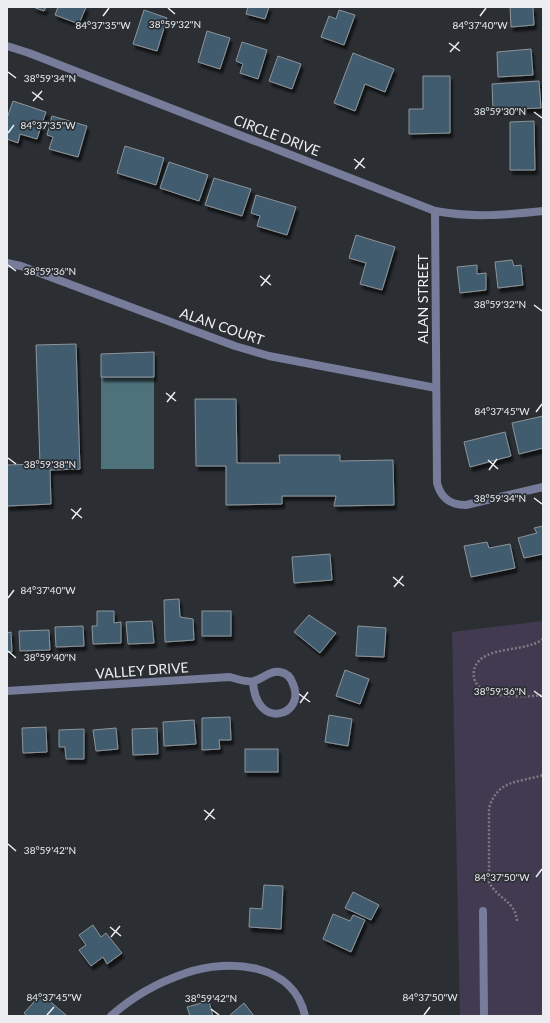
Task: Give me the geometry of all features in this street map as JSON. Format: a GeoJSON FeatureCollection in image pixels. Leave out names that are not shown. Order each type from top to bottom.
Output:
{"type":"FeatureCollection","features":[{"type":"Feature","properties":{"kind":"street","name":"CIRCLE DRIVE"},"geometry":{"type":"LineString","coordinates":[[7,47],[36,55],[435,211],[461,216],[492,216],[543,211]]}},
{"type":"Feature","properties":{"kind":"street","name":"ALAN STREET"},"geometry":{"type":"LineString","coordinates":[[435,211],[437,483],[440,492],[448,501],[457,505],[466,505],[543,488]]}},
{"type":"Feature","properties":{"kind":"street","name":"ALAN COURT"},"geometry":{"type":"LineString","coordinates":[[7,263],[21,266],[235,346],[269,356],[436,388]]}},
{"type":"Feature","properties":{"kind":"street"},"geometry":{"type":"LineString","coordinates":[[280,672],[291,677],[297,691],[296,701],[289,709],[277,714],[267,711],[258,704],[254,694],[253,682],[272,673],[280,672]]}},
{"type":"Feature","properties":{"kind":"street","name":"VALLEY DRIVE"},"geometry":{"type":"LineString","coordinates":[[7,691],[230,677],[253,682]]}},
{"type":"Feature","properties":{"kind":"street"},"geometry":{"type":"LineString","coordinates":[[483,911],[484,1016]]}},
{"type":"Feature","properties":{"kind":"street"},"geometry":{"type":"LineString","coordinates":[[112,1016],[137,996],[159,984],[186,973],[206,968],[234,966],[261,969],[282,979],[298,997],[305,1016]]}},
{"type":"Feature","properties":{"kind":"path"},"geometry":{"type":"LineString","coordinates":[[543,639],[536,644],[522,648],[488,653],[481,658],[473,674],[476,684],[487,694],[534,697],[543,694]]}},
{"type":"Feature","properties":{"kind":"path"},"geometry":{"type":"LineString","coordinates":[[517,921],[516,912],[510,903],[494,891],[489,882],[489,808],[492,797],[498,790],[513,782],[543,775]]}},
{"type":"Feature","properties":{"kind":"shaded area"},"geometry":{"type":"Polygon","coordinates":[[[543,621],[543,1016],[460,1016],[452,632],[543,621]]]}},
{"type":"Feature","properties":{"kind":"water"},"geometry":{"type":"Polygon","coordinates":[[[101,377],[154,377],[154,469],[101,469],[101,377]]]}},
{"type":"Feature","properties":{"kind":"building"},"geometry":{"type":"Polygon","coordinates":[[[33,7],[46,7],[44,11],[33,7]]]}},
{"type":"Feature","properties":{"kind":"building"},"geometry":{"type":"Polygon","coordinates":[[[58,7],[86,7],[79,24],[55,15],[58,7]]]}},
{"type":"Feature","properties":{"kind":"building"},"geometry":{"type":"Polygon","coordinates":[[[248,7],[269,7],[265,19],[246,14],[248,7]]]}},
{"type":"Feature","properties":{"kind":"building"},"geometry":{"type":"Polygon","coordinates":[[[510,7],[533,7],[534,25],[511,27],[510,7]]]}},
{"type":"Feature","properties":{"kind":"building"},"geometry":{"type":"Polygon","coordinates":[[[144,10],[167,18],[157,51],[133,44],[144,10]]]}},
{"type":"Feature","properties":{"kind":"building"},"geometry":{"type":"Polygon","coordinates":[[[339,10],[355,15],[344,45],[321,37],[329,16],[336,19],[339,10]]]}},
{"type":"Feature","properties":{"kind":"building"},"geometry":{"type":"Polygon","coordinates":[[[207,31],[230,38],[220,69],[198,62],[207,31]]]}},
{"type":"Feature","properties":{"kind":"building"},"geometry":{"type":"Polygon","coordinates":[[[242,42],[267,50],[258,79],[240,73],[243,64],[236,61],[242,42]]]}},
{"type":"Feature","properties":{"kind":"building"},"geometry":{"type":"Polygon","coordinates":[[[531,49],[533,75],[498,77],[497,52],[531,49]]]}},
{"type":"Feature","properties":{"kind":"building"},"geometry":{"type":"Polygon","coordinates":[[[353,53],[394,69],[385,92],[365,84],[355,111],[334,103],[353,53]]]}},
{"type":"Feature","properties":{"kind":"building"},"geometry":{"type":"Polygon","coordinates":[[[278,56],[301,64],[292,89],[269,81],[278,56]]]}},
{"type":"Feature","properties":{"kind":"building"},"geometry":{"type":"Polygon","coordinates":[[[423,76],[450,76],[450,133],[409,134],[409,109],[423,109],[423,76]]]}},
{"type":"Feature","properties":{"kind":"building"},"geometry":{"type":"Polygon","coordinates":[[[539,81],[541,108],[493,110],[492,84],[539,81]]]}},
{"type":"Feature","properties":{"kind":"building"},"geometry":{"type":"Polygon","coordinates":[[[13,101],[46,112],[37,139],[20,134],[18,143],[7,139],[7,118],[13,101]]]}},
{"type":"Feature","properties":{"kind":"building"},"geometry":{"type":"Polygon","coordinates":[[[52,116],[87,126],[78,157],[49,149],[53,137],[47,135],[52,116]]]}},
{"type":"Feature","properties":{"kind":"building"},"geometry":{"type":"Polygon","coordinates":[[[534,121],[535,170],[510,170],[510,122],[534,121]]]}},
{"type":"Feature","properties":{"kind":"building"},"geometry":{"type":"Polygon","coordinates":[[[125,146],[164,158],[156,185],[117,173],[125,146]]]}},
{"type":"Feature","properties":{"kind":"building"},"geometry":{"type":"Polygon","coordinates":[[[169,162],[208,175],[199,201],[160,188],[169,162]]]}},
{"type":"Feature","properties":{"kind":"building"},"geometry":{"type":"Polygon","coordinates":[[[214,178],[251,189],[242,216],[205,205],[214,178]]]}},
{"type":"Feature","properties":{"kind":"building"},"geometry":{"type":"Polygon","coordinates":[[[256,195],[296,207],[287,235],[257,226],[260,216],[251,213],[256,195]]]}},
{"type":"Feature","properties":{"kind":"building"},"geometry":{"type":"Polygon","coordinates":[[[356,235],[395,247],[382,290],[360,284],[366,263],[349,258],[356,235]]]}},
{"type":"Feature","properties":{"kind":"building"},"geometry":{"type":"Polygon","coordinates":[[[512,260],[514,266],[521,265],[523,285],[498,288],[495,262],[512,260]]]}},
{"type":"Feature","properties":{"kind":"building"},"geometry":{"type":"Polygon","coordinates":[[[477,265],[477,274],[486,273],[486,290],[460,293],[457,267],[477,265]]]}},
{"type":"Feature","properties":{"kind":"building"},"geometry":{"type":"Polygon","coordinates":[[[76,344],[80,469],[50,470],[51,504],[7,506],[7,465],[40,464],[36,345],[76,344]]]}},
{"type":"Feature","properties":{"kind":"building"},"geometry":{"type":"Polygon","coordinates":[[[154,352],[154,377],[101,377],[101,354],[154,352]]]}},
{"type":"Feature","properties":{"kind":"building"},"geometry":{"type":"Polygon","coordinates":[[[195,399],[236,399],[237,463],[280,463],[279,455],[340,455],[340,461],[393,460],[394,505],[334,506],[336,496],[282,496],[282,504],[226,505],[226,466],[196,466],[195,399]]]}},
{"type":"Feature","properties":{"kind":"building"},"geometry":{"type":"Polygon","coordinates":[[[543,416],[543,448],[519,454],[512,423],[543,416]]]}},
{"type":"Feature","properties":{"kind":"building"},"geometry":{"type":"Polygon","coordinates":[[[505,432],[511,456],[470,467],[464,442],[505,432]]]}},
{"type":"Feature","properties":{"kind":"building"},"geometry":{"type":"Polygon","coordinates":[[[543,526],[543,554],[524,558],[518,538],[537,533],[534,528],[543,526]]]}},
{"type":"Feature","properties":{"kind":"building"},"geometry":{"type":"Polygon","coordinates":[[[487,542],[489,548],[510,544],[515,568],[471,577],[464,546],[487,542]]]}},
{"type":"Feature","properties":{"kind":"building"},"geometry":{"type":"Polygon","coordinates":[[[330,554],[332,580],[294,583],[292,557],[330,554]]]}},
{"type":"Feature","properties":{"kind":"building"},"geometry":{"type":"Polygon","coordinates":[[[179,599],[180,617],[193,619],[194,640],[165,642],[164,600],[179,599]]]}},
{"type":"Feature","properties":{"kind":"building"},"geometry":{"type":"Polygon","coordinates":[[[97,611],[114,611],[114,623],[121,622],[121,643],[93,644],[92,626],[97,626],[97,611]]]}},
{"type":"Feature","properties":{"kind":"building"},"geometry":{"type":"Polygon","coordinates":[[[202,611],[231,611],[231,636],[202,636],[202,611]]]}},
{"type":"Feature","properties":{"kind":"building"},"geometry":{"type":"Polygon","coordinates":[[[309,615],[336,633],[320,653],[294,632],[309,615]]]}},
{"type":"Feature","properties":{"kind":"building"},"geometry":{"type":"Polygon","coordinates":[[[152,621],[154,643],[128,644],[126,622],[152,621]]]}},
{"type":"Feature","properties":{"kind":"building"},"geometry":{"type":"Polygon","coordinates":[[[83,626],[84,646],[56,647],[55,627],[83,626]]]}},
{"type":"Feature","properties":{"kind":"building"},"geometry":{"type":"Polygon","coordinates":[[[358,626],[386,628],[384,657],[356,656],[358,626]]]}},
{"type":"Feature","properties":{"kind":"building"},"geometry":{"type":"Polygon","coordinates":[[[49,630],[50,650],[20,651],[19,631],[49,630]]]}},
{"type":"Feature","properties":{"kind":"building"},"geometry":{"type":"Polygon","coordinates":[[[11,632],[12,652],[7,652],[7,633],[11,632]]]}},
{"type":"Feature","properties":{"kind":"building"},"geometry":{"type":"Polygon","coordinates":[[[345,670],[369,679],[360,704],[336,696],[345,670]]]}},
{"type":"Feature","properties":{"kind":"building"},"geometry":{"type":"Polygon","coordinates":[[[329,715],[352,719],[348,746],[325,742],[329,715]]]}},
{"type":"Feature","properties":{"kind":"building"},"geometry":{"type":"Polygon","coordinates":[[[230,717],[231,740],[219,740],[220,749],[202,750],[202,718],[230,717]]]}},
{"type":"Feature","properties":{"kind":"building"},"geometry":{"type":"Polygon","coordinates":[[[194,720],[196,744],[164,746],[163,722],[194,720]]]}},
{"type":"Feature","properties":{"kind":"building"},"geometry":{"type":"Polygon","coordinates":[[[46,727],[47,752],[23,753],[22,728],[46,727]]]}},
{"type":"Feature","properties":{"kind":"building"},"geometry":{"type":"Polygon","coordinates":[[[116,728],[118,749],[96,751],[93,730],[116,728]]]}},
{"type":"Feature","properties":{"kind":"building"},"geometry":{"type":"Polygon","coordinates":[[[157,728],[158,754],[133,755],[132,729],[157,728]]]}},
{"type":"Feature","properties":{"kind":"building"},"geometry":{"type":"Polygon","coordinates":[[[84,729],[84,759],[66,759],[65,747],[59,747],[59,730],[84,729]]]}},
{"type":"Feature","properties":{"kind":"building"},"geometry":{"type":"Polygon","coordinates":[[[245,749],[278,749],[278,772],[245,772],[245,749]]]}},
{"type":"Feature","properties":{"kind":"building"},"geometry":{"type":"Polygon","coordinates":[[[264,885],[283,886],[281,929],[249,927],[250,908],[262,909],[264,885]]]}},
{"type":"Feature","properties":{"kind":"building"},"geometry":{"type":"Polygon","coordinates":[[[353,892],[379,905],[371,920],[345,908],[353,892]]]}},
{"type":"Feature","properties":{"kind":"building"},"geometry":{"type":"Polygon","coordinates":[[[333,914],[350,921],[353,915],[365,920],[351,952],[323,939],[333,914]]]}},
{"type":"Feature","properties":{"kind":"building"},"geometry":{"type":"Polygon","coordinates":[[[93,925],[101,937],[106,933],[122,953],[107,964],[103,957],[91,966],[79,950],[86,945],[79,935],[93,925]]]}},
{"type":"Feature","properties":{"kind":"building"},"geometry":{"type":"Polygon","coordinates":[[[41,994],[66,1015],[27,1016],[24,1013],[41,994]]]}},
{"type":"Feature","properties":{"kind":"building"},"geometry":{"type":"Polygon","coordinates":[[[209,1001],[213,1016],[190,1016],[187,1007],[209,1001]]]}},
{"type":"Feature","properties":{"kind":"building"},"geometry":{"type":"Polygon","coordinates":[[[244,1003],[254,1016],[229,1016],[244,1003]]]}}]}
